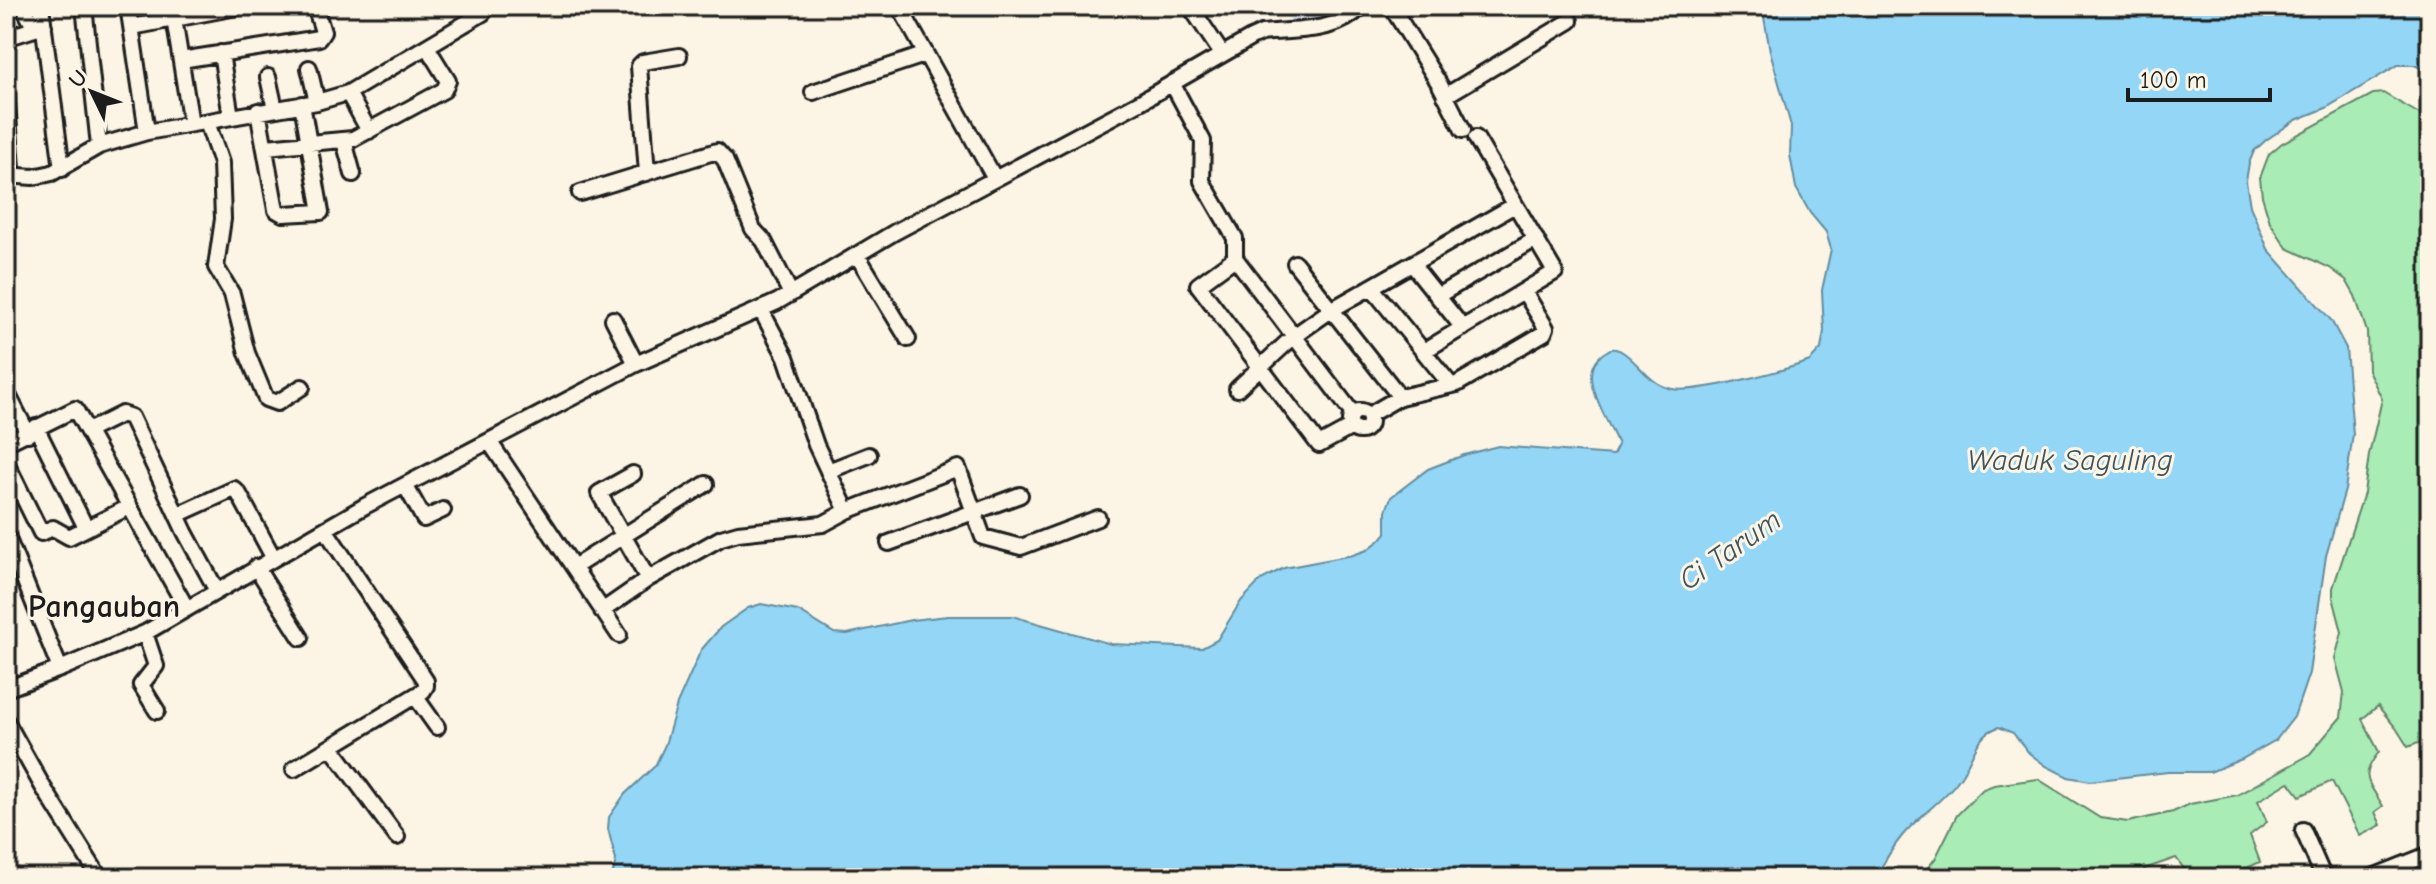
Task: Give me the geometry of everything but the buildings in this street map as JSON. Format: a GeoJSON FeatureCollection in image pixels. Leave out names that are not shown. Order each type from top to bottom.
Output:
{"type":"FeatureCollection","features":[{"type":"Feature","properties":{"kind":"street"},"geometry":{"type":"LineString","coordinates":[[39,27],[24,9],[41,6],[39,27],[62,169]]}},
{"type":"Feature","properties":{"kind":"street"},"geometry":{"type":"LineString","coordinates":[[84,6],[99,146]]}},
{"type":"Feature","properties":{"kind":"street"},"geometry":{"type":"LineString","coordinates":[[128,6],[147,132]]}},
{"type":"Feature","properties":{"kind":"street"},"geometry":{"type":"LineString","coordinates":[[132,27],[173,13],[242,6]]}},
{"type":"Feature","properties":{"kind":"street"},"geometry":{"type":"LineString","coordinates":[[181,60],[319,38],[323,32],[315,6]]}},
{"type":"Feature","properties":{"kind":"street"},"geometry":{"type":"LineString","coordinates":[[6,90],[10,169],[42,176],[62,169],[99,146],[147,132],[348,93],[369,84],[483,13],[488,6]]}},
{"type":"Feature","properties":{"kind":"street"},"geometry":{"type":"LineString","coordinates":[[1190,6],[1222,54]]}},
{"type":"Feature","properties":{"kind":"street"},"geometry":{"type":"LineString","coordinates":[[6,689],[145,633],[273,557],[405,485],[636,364],[761,310],[1262,33],[1334,26],[1362,6]]}},
{"type":"Feature","properties":{"kind":"street"},"geometry":{"type":"LineString","coordinates":[[1391,6],[1463,130]]}},
{"type":"Feature","properties":{"kind":"street"},"geometry":{"type":"LineString","coordinates":[[902,11],[995,179]]}},
{"type":"Feature","properties":{"kind":"street"},"geometry":{"type":"LineString","coordinates":[[173,13],[191,124]]}},
{"type":"Feature","properties":{"kind":"street"},"geometry":{"type":"LineString","coordinates":[[1445,96],[1570,21]]}},
{"type":"Feature","properties":{"kind":"street"},"geometry":{"type":"LineString","coordinates":[[6,38],[39,27]]}},
{"type":"Feature","properties":{"kind":"street"},"geometry":{"type":"LineString","coordinates":[[266,147],[344,141],[369,131],[447,86],[447,79],[427,47]]}},
{"type":"Feature","properties":{"kind":"street"},"geometry":{"type":"LineString","coordinates":[[221,53],[231,117]]}},
{"type":"Feature","properties":{"kind":"street"},"geometry":{"type":"LineString","coordinates":[[813,92],[924,55]]}},
{"type":"Feature","properties":{"kind":"street"},"geometry":{"type":"LineString","coordinates":[[647,173],[639,66],[679,56]]}},
{"type":"Feature","properties":{"kind":"street"},"geometry":{"type":"LineString","coordinates":[[258,111],[274,205],[278,212],[321,212],[309,145],[309,68]]}},
{"type":"Feature","properties":{"kind":"street"},"geometry":{"type":"LineString","coordinates":[[268,77],[275,109]]}},
{"type":"Feature","properties":{"kind":"street"},"geometry":{"type":"LineString","coordinates":[[1172,83],[1203,141],[1202,181],[1235,238],[1235,258],[1352,420]]}},
{"type":"Feature","properties":{"kind":"street"},"geometry":{"type":"LineString","coordinates":[[348,93],[369,131]]}},
{"type":"Feature","properties":{"kind":"street"},"geometry":{"type":"LineString","coordinates":[[207,122],[221,163],[222,232],[216,267],[232,294],[247,353],[266,399],[277,403],[302,387]]}},
{"type":"Feature","properties":{"kind":"street"},"geometry":{"type":"LineString","coordinates":[[1424,351],[1555,272],[1476,138]]}},
{"type":"Feature","properties":{"kind":"street"},"geometry":{"type":"LineString","coordinates":[[344,141],[353,174]]}},
{"type":"Feature","properties":{"kind":"street"},"geometry":{"type":"LineString","coordinates":[[580,193],[713,150],[721,154],[753,229],[764,241],[791,294]]}},
{"type":"Feature","properties":{"kind":"street"},"geometry":{"type":"LineString","coordinates":[[1237,389],[1294,336],[1331,310],[1515,205]]}},
{"type":"Feature","properties":{"kind":"street"},"geometry":{"type":"LineString","coordinates":[[1437,296],[1536,239]]}},
{"type":"Feature","properties":{"kind":"street"},"geometry":{"type":"LineString","coordinates":[[857,255],[908,339]]}},
{"type":"Feature","properties":{"kind":"street"},"geometry":{"type":"LineString","coordinates":[[1235,258],[1198,285],[1319,445],[1359,411],[1369,415],[1400,397],[1457,384],[1544,333],[1546,328],[1524,291]]}},
{"type":"Feature","properties":{"kind":"street"},"geometry":{"type":"LineString","coordinates":[[1295,263],[1400,397]]}},
{"type":"Feature","properties":{"kind":"street"},"geometry":{"type":"LineString","coordinates":[[1412,264],[1463,328]]}},
{"type":"Feature","properties":{"kind":"street"},"geometry":{"type":"LineString","coordinates":[[1371,287],[1450,384]]}},
{"type":"Feature","properties":{"kind":"street"},"geometry":{"type":"LineString","coordinates":[[761,310],[786,357],[816,445],[847,511]]}},
{"type":"Feature","properties":{"kind":"street"},"geometry":{"type":"LineString","coordinates":[[613,319],[636,364]]}},
{"type":"Feature","properties":{"kind":"street"},"geometry":{"type":"LineString","coordinates":[[6,391],[32,430],[86,528]]}},
{"type":"Feature","properties":{"kind":"street"},"geometry":{"type":"LineString","coordinates":[[6,443],[74,408],[187,609]]}},
{"type":"Feature","properties":{"kind":"street"},"geometry":{"type":"LineString","coordinates":[[88,431],[122,414],[131,417],[217,591]]}},
{"type":"Feature","properties":{"kind":"street"},"geometry":{"type":"LineString","coordinates":[[489,441],[619,635]]}},
{"type":"Feature","properties":{"kind":"street"},"geometry":{"type":"LineString","coordinates":[[828,471],[869,455]]}},
{"type":"Feature","properties":{"kind":"street"},"geometry":{"type":"LineString","coordinates":[[6,462],[39,532],[53,528],[69,537],[129,507]]}},
{"type":"Feature","properties":{"kind":"street"},"geometry":{"type":"LineString","coordinates":[[602,611],[648,579],[732,534],[819,525],[958,468],[983,537],[1021,547],[1098,518]]}},
{"type":"Feature","properties":{"kind":"street"},"geometry":{"type":"LineString","coordinates":[[633,474],[599,493],[648,579]]}},
{"type":"Feature","properties":{"kind":"street"},"geometry":{"type":"LineString","coordinates":[[574,567],[706,484]]}},
{"type":"Feature","properties":{"kind":"street"},"geometry":{"type":"LineString","coordinates":[[405,485],[424,519],[443,510]]}},
{"type":"Feature","properties":{"kind":"street"},"geometry":{"type":"LineString","coordinates":[[177,515],[234,489],[273,557]]}},
{"type":"Feature","properties":{"kind":"street"},"geometry":{"type":"LineString","coordinates":[[889,543],[1020,495]]}},
{"type":"Feature","properties":{"kind":"street"},"geometry":{"type":"LineString","coordinates":[[294,769],[426,688],[426,681],[325,529]]}},
{"type":"Feature","properties":{"kind":"street"},"geometry":{"type":"LineString","coordinates":[[6,534],[60,669]]}},
{"type":"Feature","properties":{"kind":"street"},"geometry":{"type":"LineString","coordinates":[[256,567],[301,638]]}},
{"type":"Feature","properties":{"kind":"street"},"geometry":{"type":"LineString","coordinates":[[145,633],[156,666],[141,685],[157,711]]}},
{"type":"Feature","properties":{"kind":"street"},"geometry":{"type":"LineString","coordinates":[[415,696],[437,727]]}},
{"type":"Feature","properties":{"kind":"street"},"geometry":{"type":"LineString","coordinates":[[6,721],[100,878]]}},
{"type":"Feature","properties":{"kind":"street"},"geometry":{"type":"LineString","coordinates":[[331,747],[397,837]]}},
{"type":"Feature","properties":{"kind":"street"},"geometry":{"type":"LineString","coordinates":[[2303,830],[2324,878]]}},
{"type":"Feature","properties":{"kind":"street"},"geometry":{"type":"LineString","coordinates":[[2370,878],[2430,854]]}},
{"type":"Feature","properties":{"kind":"shaded area"},"geometry":{"type":"Polygon","coordinates":[[[1279,6],[1350,6],[1353,10],[1295,29],[1279,6]]]}},
{"type":"Feature","properties":{"kind":"green space"},"geometry":{"type":"Polygon","coordinates":[[[2383,93],[2430,120],[2430,754],[2421,742],[2408,747],[2378,706],[2362,719],[2379,752],[2369,767],[2368,779],[2383,806],[2375,812],[2381,825],[2360,836],[2332,781],[2300,796],[2289,782],[2258,801],[2267,822],[2250,835],[2260,862],[2225,878],[2191,878],[2176,858],[2144,869],[2144,878],[1919,878],[1935,859],[1957,815],[1983,789],[2038,779],[2100,818],[2128,822],[2173,812],[2190,804],[2237,795],[2309,755],[2341,717],[2344,692],[2335,658],[2342,632],[2333,588],[2364,493],[2382,399],[2368,370],[2367,332],[2355,296],[2346,280],[2330,268],[2287,248],[2270,222],[2260,178],[2269,154],[2282,143],[2373,94],[2383,93]]]}},
{"type":"Feature","properties":{"kind":"water","name":"Waduk Saguling"},"geometry":{"type":"Polygon","coordinates":[[[1762,6],[2430,6],[2430,72],[2414,65],[2398,65],[2326,108],[2296,120],[2266,140],[2254,151],[2249,163],[2246,181],[2250,206],[2268,249],[2331,320],[2346,348],[2353,434],[2345,490],[2326,556],[2309,673],[2294,717],[2276,740],[2210,772],[2168,772],[2090,781],[2068,777],[2046,766],[2029,753],[2013,733],[1999,727],[1979,742],[1953,787],[1902,836],[1876,878],[1648,878],[1582,874],[1566,878],[605,878],[613,872],[616,860],[608,829],[609,817],[625,794],[655,766],[665,745],[677,704],[701,650],[721,627],[748,608],[761,604],[798,611],[834,633],[847,634],[911,620],[948,616],[1012,616],[1111,644],[1202,648],[1217,640],[1241,601],[1261,580],[1284,568],[1353,555],[1367,550],[1380,540],[1386,533],[1386,511],[1391,497],[1428,469],[1498,446],[1613,455],[1618,445],[1596,396],[1592,371],[1597,360],[1609,350],[1622,352],[1664,387],[1684,390],[1720,385],[1810,361],[1821,349],[1824,331],[1822,290],[1831,249],[1826,232],[1810,213],[1796,188],[1790,155],[1791,126],[1770,51],[1762,6]]]}},
{"type":"Feature","properties":{"kind":"district","name":"Pangauban"},"geometry":{"type":"Point","coordinates":[104,606]}},
{"type":"Feature","properties":{"kind":"water label","name":"Ci Tarum"},"geometry":{"type":"Point","coordinates":[1730,550]}}]}
